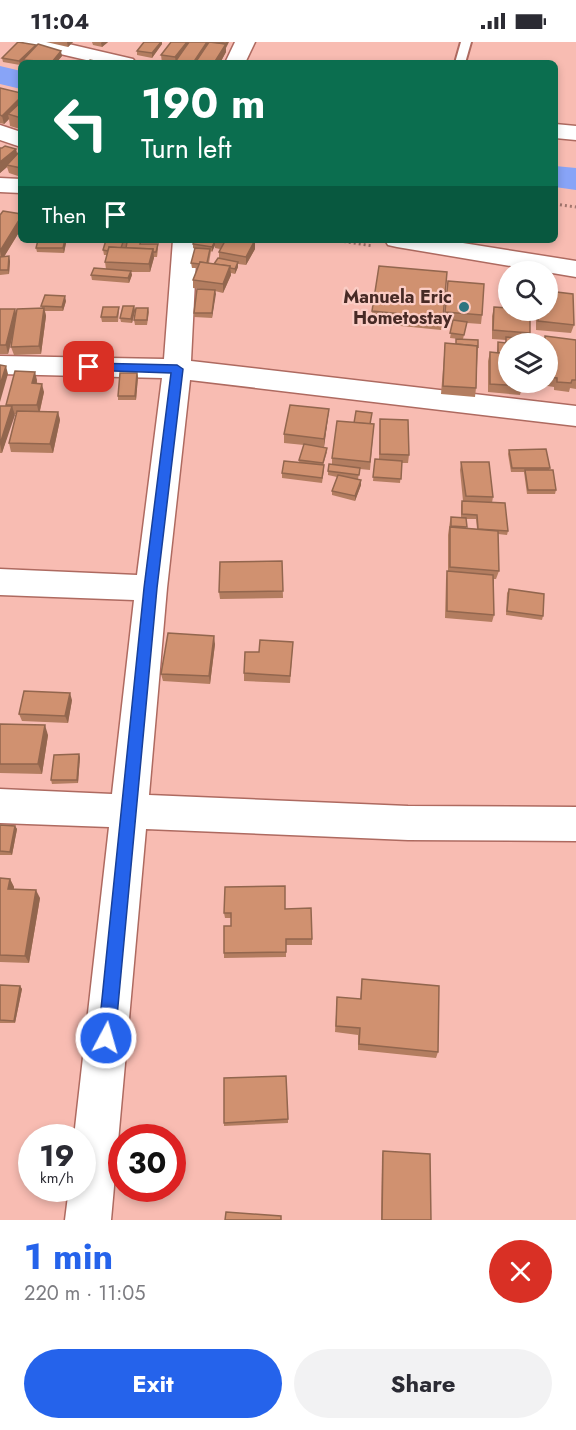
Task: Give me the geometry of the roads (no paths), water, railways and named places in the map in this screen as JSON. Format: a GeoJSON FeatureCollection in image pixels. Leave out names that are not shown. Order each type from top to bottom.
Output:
{"type":"FeatureCollection","features":[{"type":"Feature","properties":{"kind":"street"},"geometry":{"type":"LineString","coordinates":[[33,42],[113,60]]}},
{"type":"Feature","properties":{"kind":"street"},"geometry":{"type":"LineString","coordinates":[[236,60],[245,42]]}},
{"type":"Feature","properties":{"kind":"street"},"geometry":{"type":"LineString","coordinates":[[558,131],[576,134]]}},
{"type":"Feature","properties":{"kind":"street"},"geometry":{"type":"LineString","coordinates":[[0,132],[18,139]]}},
{"type":"Feature","properties":{"kind":"street"},"geometry":{"type":"LineString","coordinates":[[0,185],[18,186]]}},
{"type":"Feature","properties":{"kind":"street"},"geometry":{"type":"LineString","coordinates":[[88,1220],[151,588],[177,369],[185,243]]}},
{"type":"Feature","properties":{"kind":"street"},"geometry":{"type":"LineString","coordinates":[[416,243],[576,269]]}},
{"type":"Feature","properties":{"kind":"street"},"geometry":{"type":"LineString","coordinates":[[0,365],[177,369],[576,416]]}},
{"type":"Feature","properties":{"kind":"street"},"geometry":{"type":"LineString","coordinates":[[0,582],[151,588]]}},
{"type":"Feature","properties":{"kind":"street"},"geometry":{"type":"LineString","coordinates":[[0,806],[408,823],[576,824]]}},
{"type":"Feature","properties":{"kind":"lane"},"geometry":{"type":"LineString","coordinates":[[461,60],[466,42]]}},
{"type":"Feature","properties":{"kind":"water"},"geometry":{"type":"Polygon","coordinates":[[[558,166],[576,168],[576,190],[558,187],[558,166]]]}},
{"type":"Feature","properties":{"kind":"waterway"},"geometry":{"type":"LineString","coordinates":[[0,75],[18,79]]}},
{"type":"Feature","properties":{"kind":"place","name":"Manuela Eric Hometostay"},"geometry":{"type":"Point","coordinates":[464,307]}}]}
